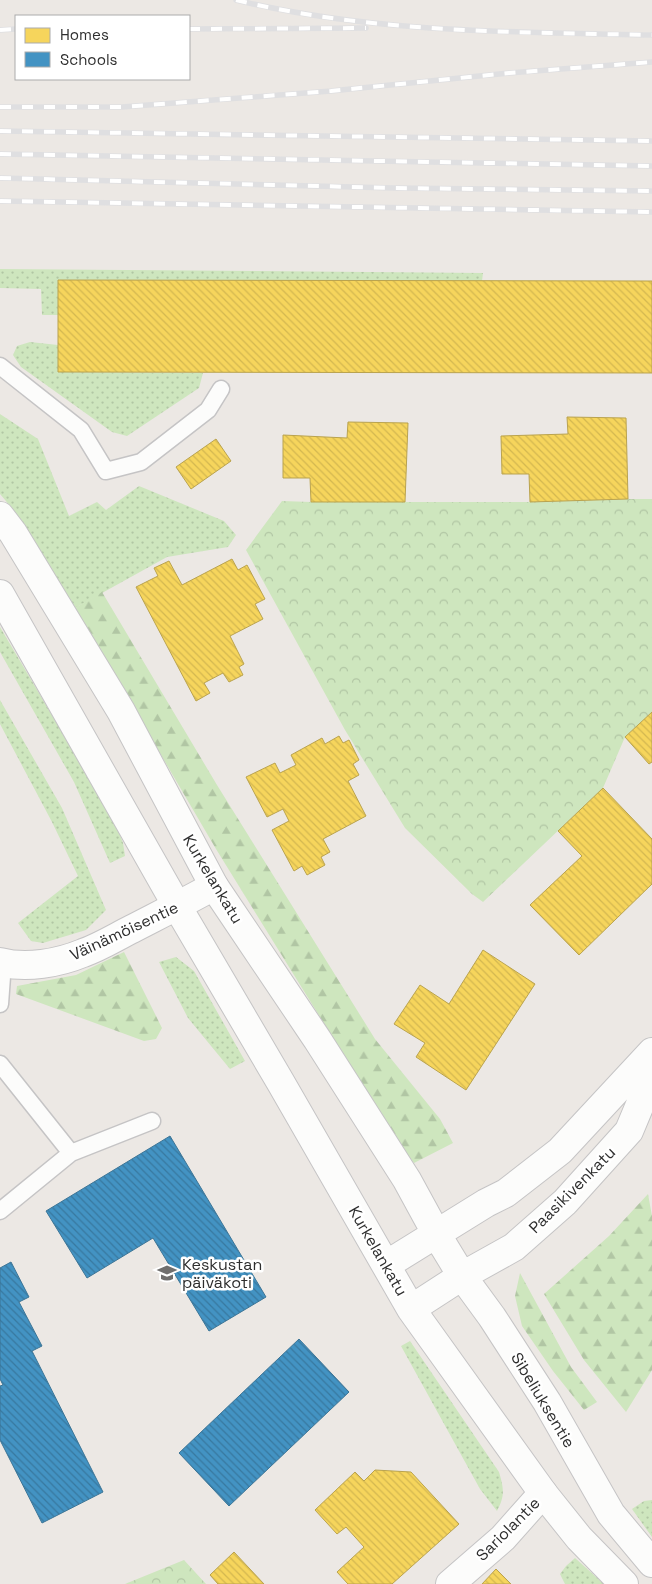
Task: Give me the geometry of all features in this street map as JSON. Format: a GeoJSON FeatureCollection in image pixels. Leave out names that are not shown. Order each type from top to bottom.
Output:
{"type":"FeatureCollection","features":[{"type":"Feature","properties":{"kind":"street","name":"Kurkelankatu"},"geometry":{"type":"LineString","coordinates":[[0,516],[13,533],[121,711],[214,886],[317,1039],[402,1172],[437,1235]]}},
{"type":"Feature","properties":{"kind":"street","name":"Kurkelankatu"},"geometry":{"type":"LineString","coordinates":[[0,594],[177,906],[411,1309]]}},
{"type":"Feature","properties":{"kind":"street","name":"Väinämöisentie"},"geometry":{"type":"LineString","coordinates":[[1,963],[23,965],[64,960],[84,953],[214,886]]}},
{"type":"Feature","properties":{"kind":"street"},"geometry":{"type":"LineString","coordinates":[[386,1265],[486,1203],[506,1193],[560,1151],[652,1052]]}},
{"type":"Feature","properties":{"kind":"street","name":"Paasikivenkatu"},"geometry":{"type":"LineString","coordinates":[[411,1309],[462,1276],[514,1247],[565,1202],[629,1131],[652,1076]]}},
{"type":"Feature","properties":{"kind":"street","name":"Sibeliuksentie"},"geometry":{"type":"LineString","coordinates":[[437,1235],[462,1276],[492,1317],[547,1402],[610,1514],[652,1563]]}},
{"type":"Feature","properties":{"kind":"street"},"geometry":{"type":"LineString","coordinates":[[411,1309],[543,1493],[579,1538],[624,1584]]}},
{"type":"Feature","properties":{"kind":"street","name":"Sariolantie"},"geometry":{"type":"LineString","coordinates":[[450,1584],[503,1538],[543,1493]]}},
{"type":"Feature","properties":{"kind":"lane"},"geometry":{"type":"LineString","coordinates":[[0,366],[81,430],[106,471],[141,462],[208,410],[221,388]]}},
{"type":"Feature","properties":{"kind":"lane"},"geometry":{"type":"LineString","coordinates":[[0,1004],[1,963]]}},
{"type":"Feature","properties":{"kind":"lane"},"geometry":{"type":"LineString","coordinates":[[0,1064],[71,1153]]}},
{"type":"Feature","properties":{"kind":"lane"},"geometry":{"type":"LineString","coordinates":[[0,1211],[71,1153],[152,1121]]}},
{"type":"Feature","properties":{"kind":"green space"},"geometry":{"type":"Polygon","coordinates":[[[0,269],[483,273],[482,281],[58,280],[58,315],[42,315],[41,289],[0,288],[0,269]]]}},
{"type":"Feature","properties":{"kind":"green space"},"geometry":{"type":"Polygon","coordinates":[[[30,342],[58,345],[58,372],[203,373],[199,388],[127,436],[112,432],[21,367],[13,355],[17,346],[30,342]]]}},
{"type":"Feature","properties":{"kind":"green space"},"geometry":{"type":"Polygon","coordinates":[[[0,414],[38,439],[69,516],[97,502],[106,510],[139,486],[224,521],[236,535],[228,547],[167,557],[75,608],[11,507],[0,494],[0,414]]]}},
{"type":"Feature","properties":{"kind":"green space"},"geometry":{"type":"Polygon","coordinates":[[[652,499],[652,712],[625,737],[603,788],[483,902],[472,894],[405,828],[345,730],[246,550],[282,501],[530,502],[652,499]]]}},
{"type":"Feature","properties":{"kind":"green space"},"geometry":{"type":"Polygon","coordinates":[[[102,592],[217,785],[375,1039],[440,1119],[453,1143],[414,1163],[393,1135],[216,849],[75,608],[102,592]]]}},
{"type":"Feature","properties":{"kind":"green space"},"geometry":{"type":"Polygon","coordinates":[[[0,627],[115,822],[123,843],[125,856],[110,863],[74,782],[0,652],[0,627]]]}},
{"type":"Feature","properties":{"kind":"green space"},"geometry":{"type":"Polygon","coordinates":[[[0,700],[62,808],[106,910],[86,930],[43,943],[31,941],[18,923],[78,876],[52,822],[0,724],[0,700]]]}},
{"type":"Feature","properties":{"kind":"green space"},"geometry":{"type":"Polygon","coordinates":[[[124,952],[162,1028],[156,1039],[144,1041],[16,994],[17,986],[76,975],[124,952]]]}},
{"type":"Feature","properties":{"kind":"green space"},"geometry":{"type":"Polygon","coordinates":[[[176,957],[194,971],[245,1061],[230,1069],[188,1018],[159,962],[176,957]]]}},
{"type":"Feature","properties":{"kind":"green space"},"geometry":{"type":"Polygon","coordinates":[[[648,1194],[652,1216],[652,1370],[626,1412],[584,1360],[544,1294],[609,1236],[648,1194]]]}},
{"type":"Feature","properties":{"kind":"green space"},"geometry":{"type":"Polygon","coordinates":[[[520,1273],[571,1367],[597,1402],[584,1410],[553,1371],[522,1326],[515,1296],[520,1273]]]}},
{"type":"Feature","properties":{"kind":"green space"},"geometry":{"type":"Polygon","coordinates":[[[410,1341],[499,1472],[503,1492],[497,1511],[480,1489],[401,1346],[410,1341]]]}},
{"type":"Feature","properties":{"kind":"green space"},"geometry":{"type":"Polygon","coordinates":[[[652,1500],[652,1537],[632,1509],[644,1501],[652,1500]]]}},
{"type":"Feature","properties":{"kind":"green space"},"geometry":{"type":"Polygon","coordinates":[[[575,1558],[604,1584],[565,1584],[560,1574],[575,1558]]]}},
{"type":"Feature","properties":{"kind":"green space"},"geometry":{"type":"Polygon","coordinates":[[[184,1560],[206,1584],[125,1584],[184,1560]]]}},
{"type":"Feature","properties":{"kind":"building: Homes"},"geometry":{"type":"Polygon","coordinates":[[[58,280],[652,281],[652,373],[58,372],[58,280]]]}},
{"type":"Feature","properties":{"kind":"building: Homes"},"geometry":{"type":"Polygon","coordinates":[[[567,417],[626,418],[628,499],[530,502],[529,474],[502,474],[501,436],[568,434],[567,417]]]}},
{"type":"Feature","properties":{"kind":"building: Homes"},"geometry":{"type":"Polygon","coordinates":[[[348,422],[408,423],[405,502],[311,502],[310,478],[283,478],[283,435],[347,438],[348,422]]]}},
{"type":"Feature","properties":{"kind":"building: Homes"},"geometry":{"type":"Polygon","coordinates":[[[216,439],[231,461],[191,489],[176,467],[216,439]]]}},
{"type":"Feature","properties":{"kind":"building: Homes"},"geometry":{"type":"Polygon","coordinates":[[[232,559],[238,570],[247,565],[265,599],[255,604],[263,619],[230,636],[244,664],[239,667],[243,675],[229,682],[223,673],[204,683],[210,693],[196,701],[136,587],[158,576],[154,568],[169,561],[182,585],[232,559]]]}},
{"type":"Feature","properties":{"kind":"building: Homes"},"geometry":{"type":"Polygon","coordinates":[[[652,712],[652,762],[649,764],[625,737],[652,712]]]}},
{"type":"Feature","properties":{"kind":"building: Homes"},"geometry":{"type":"Polygon","coordinates":[[[339,736],[343,743],[349,740],[359,760],[353,764],[359,775],[348,781],[366,816],[323,839],[330,852],[321,857],[325,865],[307,875],[302,866],[294,871],[272,830],[289,821],[283,809],[267,817],[246,777],[275,763],[280,773],[296,765],[291,755],[322,738],[325,744],[339,736]]]}},
{"type":"Feature","properties":{"kind":"building: Homes"},"geometry":{"type":"Polygon","coordinates":[[[603,788],[652,839],[652,884],[579,955],[530,905],[582,856],[558,831],[603,788]]]}},
{"type":"Feature","properties":{"kind":"building: Homes"},"geometry":{"type":"Polygon","coordinates":[[[483,950],[535,984],[466,1090],[416,1057],[425,1043],[394,1024],[420,985],[449,1004],[483,950]]]}},
{"type":"Feature","properties":{"kind":"building: Homes"},"geometry":{"type":"Polygon","coordinates":[[[375,1470],[411,1472],[459,1524],[392,1584],[348,1584],[337,1572],[364,1547],[346,1527],[337,1534],[315,1510],[355,1472],[364,1481],[375,1470]]]}},
{"type":"Feature","properties":{"kind":"building: Homes"},"geometry":{"type":"Polygon","coordinates":[[[234,1552],[264,1584],[218,1584],[210,1575],[234,1552]]]}},
{"type":"Feature","properties":{"kind":"building: Homes"},"geometry":{"type":"Polygon","coordinates":[[[496,1569],[511,1584],[482,1584],[496,1569]]]}},
{"type":"Feature","properties":{"kind":"building: Schools"},"geometry":{"type":"Polygon","coordinates":[[[170,1136],[266,1297],[209,1331],[153,1238],[87,1278],[46,1211],[170,1136]]]}},
{"type":"Feature","properties":{"kind":"building: Schools"},"geometry":{"type":"Polygon","coordinates":[[[11,1262],[29,1297],[19,1302],[42,1346],[32,1351],[103,1492],[42,1523],[0,1440],[0,1386],[3,1385],[0,1379],[0,1268],[11,1262]]]}},
{"type":"Feature","properties":{"kind":"building: Schools"},"geometry":{"type":"Polygon","coordinates":[[[299,1339],[349,1392],[229,1506],[179,1453],[299,1339]]]}},
{"type":"Feature","properties":{"kind":"railway"},"geometry":{"type":"LineString","coordinates":[[236,0],[287,11],[390,25],[495,31],[652,35]]}},
{"type":"Feature","properties":{"kind":"railway"},"geometry":{"type":"LineString","coordinates":[[190,29],[366,28]]}},
{"type":"Feature","properties":{"kind":"railway"},"geometry":{"type":"LineString","coordinates":[[0,30],[15,29]]}},
{"type":"Feature","properties":{"kind":"railway"},"geometry":{"type":"LineString","coordinates":[[0,107],[122,107],[331,91],[509,73],[652,62]]}},
{"type":"Feature","properties":{"kind":"railway"},"geometry":{"type":"LineString","coordinates":[[0,131],[652,141]]}},
{"type":"Feature","properties":{"kind":"railway"},"geometry":{"type":"LineString","coordinates":[[0,154],[652,166]]}},
{"type":"Feature","properties":{"kind":"railway"},"geometry":{"type":"LineString","coordinates":[[0,178],[394,188],[652,191]]}},
{"type":"Feature","properties":{"kind":"railway"},"geometry":{"type":"LineString","coordinates":[[0,201],[652,212]]}},
{"type":"Feature","properties":{"kind":"place","name":"Keskustan päiväkoti"},"geometry":{"type":"Point","coordinates":[167,1273]}}]}
